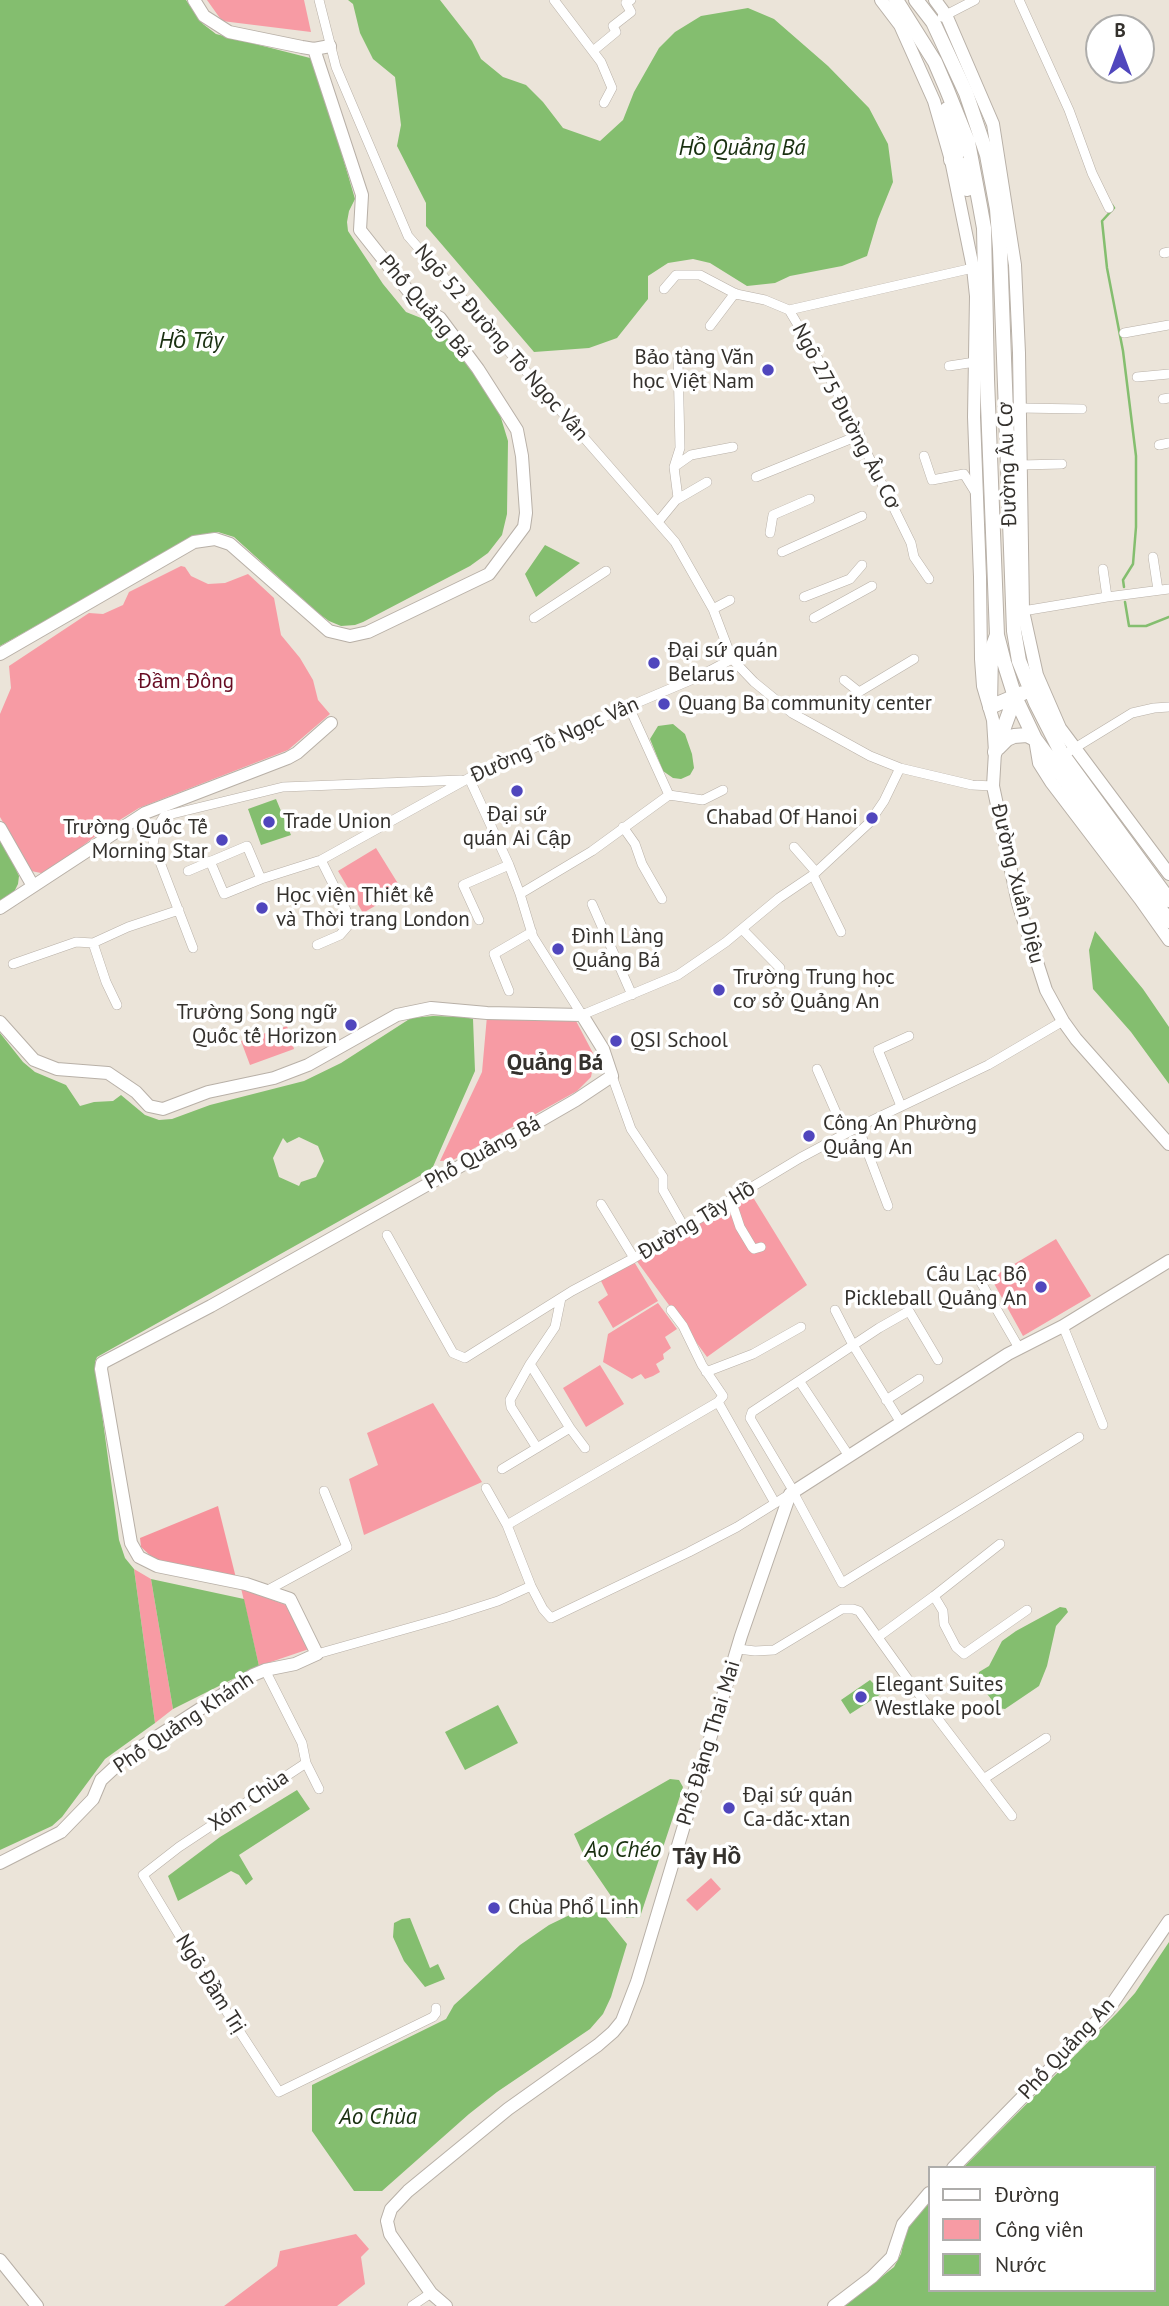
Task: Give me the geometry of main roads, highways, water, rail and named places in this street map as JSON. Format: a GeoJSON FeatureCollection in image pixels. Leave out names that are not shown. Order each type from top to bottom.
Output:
{"type":"FeatureCollection","features":[{"type":"Feature","properties":{"kind":"main road","name":"Đường Âu Cơ"},"geometry":{"type":"LineString","coordinates":[[896,0],[935,62],[968,142],[984,228],[997,635],[1015,696],[1035,739],[1167,909]]}},
{"type":"Feature","properties":{"kind":"main road","name":"Đường Âu Cơ"},"geometry":{"type":"LineString","coordinates":[[916,0],[939,19],[987,155],[999,226],[1014,631],[1019,661],[1030,689],[1167,909]]}},
{"type":"Feature","properties":{"kind":"main road"},"geometry":{"type":"LineString","coordinates":[[947,90],[946,106],[958,152],[951,160],[957,161],[962,167],[972,211],[984,228]]}},
{"type":"Feature","properties":{"kind":"main road"},"geometry":{"type":"LineString","coordinates":[[987,379],[1005,379]]}},
{"type":"Feature","properties":{"kind":"main road"},"geometry":{"type":"LineString","coordinates":[[997,635],[990,651],[990,706],[1030,689]]}},
{"type":"Feature","properties":{"kind":"main road"},"geometry":{"type":"LineString","coordinates":[[1015,696],[995,752],[1010,737],[1023,735],[1035,739]]}},
{"type":"Feature","properties":{"kind":"water","name":"Hồ Tây"},"geometry":{"type":"Polygon","coordinates":[[[0,0],[186,0],[203,24],[216,34],[314,59],[355,199],[349,211],[348,231],[383,284],[406,312],[436,324],[490,391],[501,418],[508,441],[507,514],[502,535],[488,553],[470,566],[363,622],[341,626],[318,613],[234,537],[218,532],[198,535],[0,646],[0,0]]]}},
{"type":"Feature","properties":{"kind":"water","name":"Hồ Quảng Bá"},"geometry":{"type":"Polygon","coordinates":[[[348,0],[440,0],[472,41],[481,59],[503,77],[526,85],[563,128],[600,141],[623,120],[634,92],[659,48],[675,32],[701,16],[748,8],[774,19],[828,66],[869,108],[888,144],[893,182],[867,256],[842,266],[790,276],[775,283],[747,286],[710,263],[693,259],[668,263],[648,276],[648,299],[617,338],[589,348],[534,352],[426,226],[426,203],[397,146],[401,125],[395,77],[373,59],[360,33],[353,4],[348,0]]]}},
{"type":"Feature","properties":{"kind":"water"},"geometry":{"type":"Polygon","coordinates":[[[545,545],[580,563],[536,597],[525,574],[545,545]]]}},
{"type":"Feature","properties":{"kind":"water"},"geometry":{"type":"Polygon","coordinates":[[[673,724],[685,734],[692,754],[694,768],[690,775],[681,779],[673,778],[663,771],[650,739],[658,726],[673,724]]]}},
{"type":"Feature","properties":{"kind":"water","name":"Trade Union"},"geometry":{"type":"Polygon","coordinates":[[[276,799],[291,835],[261,845],[248,809],[276,799]]]}},
{"type":"Feature","properties":{"kind":"water"},"geometry":{"type":"Polygon","coordinates":[[[0,835],[19,876],[14,892],[0,902],[0,835]]]}},
{"type":"Feature","properties":{"kind":"water"},"geometry":{"type":"Polygon","coordinates":[[[1095,931],[1143,989],[1169,1027],[1169,1084],[1131,1032],[1093,989],[1089,950],[1095,931]]]}},
{"type":"Feature","properties":{"kind":"water"},"geometry":{"type":"Polygon","coordinates":[[[433,1016],[473,1019],[475,1071],[432,1169],[97,1357],[95,1362],[119,1540],[125,1558],[134,1569],[155,1723],[105,1759],[62,1817],[52,1826],[0,1850],[0,1033],[23,1062],[35,1072],[66,1085],[80,1106],[113,1101],[121,1095],[145,1115],[159,1120],[172,1119],[210,1105],[304,1081],[341,1063],[411,1018],[433,1016]]]}},
{"type":"Feature","properties":{"kind":"water"},"geometry":{"type":"Polygon","coordinates":[[[151,1579],[244,1599],[259,1666],[173,1709],[151,1579]]]}},
{"type":"Feature","properties":{"kind":"water"},"geometry":{"type":"Polygon","coordinates":[[[1060,1607],[1066,1608],[1068,1612],[1056,1626],[1047,1666],[1039,1686],[1005,1709],[998,1708],[978,1682],[979,1672],[989,1666],[1002,1641],[1060,1607]]]}},
{"type":"Feature","properties":{"kind":"water","name":"Elegant Suites Westlake pool"},"geometry":{"type":"Polygon","coordinates":[[[870,1680],[879,1685],[881,1694],[850,1714],[841,1700],[870,1680]]]}},
{"type":"Feature","properties":{"kind":"water"},"geometry":{"type":"Polygon","coordinates":[[[498,1705],[518,1743],[465,1770],[445,1732],[498,1705]]]}},
{"type":"Feature","properties":{"kind":"water","name":"Ao Chéo"},"geometry":{"type":"Polygon","coordinates":[[[670,1779],[679,1780],[683,1787],[640,1917],[626,1918],[585,1858],[574,1834],[670,1779]]]}},
{"type":"Feature","properties":{"kind":"water"},"geometry":{"type":"Polygon","coordinates":[[[297,1790],[310,1809],[239,1855],[253,1879],[246,1885],[239,1875],[231,1871],[178,1901],[168,1876],[220,1837],[297,1790]]]}},
{"type":"Feature","properties":{"kind":"water","name":"Ao Chùa"},"geometry":{"type":"Polygon","coordinates":[[[580,1910],[602,1913],[627,1944],[603,2014],[590,2029],[469,2114],[382,2191],[354,2191],[312,2131],[312,2085],[446,2019],[454,2005],[520,1945],[549,1925],[580,1910]]]}},
{"type":"Feature","properties":{"kind":"water"},"geometry":{"type":"Polygon","coordinates":[[[410,1918],[430,1968],[438,1964],[445,1979],[425,1987],[404,1961],[393,1937],[394,1923],[410,1918]]]}},
{"type":"Feature","properties":{"kind":"water"},"geometry":{"type":"Polygon","coordinates":[[[1169,1942],[1169,2306],[845,2306],[894,2267],[901,2254],[907,2227],[928,2203],[928,2292],[1155,2292],[1155,2166],[965,2166],[1135,1993],[1169,1942]]]}},
{"type":"Feature","properties":{"kind":"waterway"},"geometry":{"type":"LineString","coordinates":[[1112,205],[1114,208],[1102,221],[1107,268],[1123,351],[1136,456],[1133,564],[1123,580],[1124,587]]}},
{"type":"Feature","properties":{"kind":"waterway"},"geometry":{"type":"LineString","coordinates":[[1125,602],[1129,626],[1146,626],[1169,617]]}},
{"type":"Feature","properties":{"kind":"place","name":"Bảo tàng Văn học Việt Nam"},"geometry":{"type":"Point","coordinates":[768,370]}},
{"type":"Feature","properties":{"kind":"place","name":"Đại sứ quán Belarus"},"geometry":{"type":"Point","coordinates":[654,663]}},
{"type":"Feature","properties":{"kind":"place","name":"Quang Ba community center"},"geometry":{"type":"Point","coordinates":[664,704]}},
{"type":"Feature","properties":{"kind":"place","name":"Đại sứ quán Ai Cập"},"geometry":{"type":"Point","coordinates":[517,791]}},
{"type":"Feature","properties":{"kind":"place","name":"Chabad Of Hanoi"},"geometry":{"type":"Point","coordinates":[872,818]}},
{"type":"Feature","properties":{"kind":"place","name":"Trade Union"},"geometry":{"type":"Point","coordinates":[269,822]}},
{"type":"Feature","properties":{"kind":"place","name":"Trường Quốc Tế Morning Star"},"geometry":{"type":"Point","coordinates":[222,840]}},
{"type":"Feature","properties":{"kind":"place","name":"Học viện Thiết kế và Thời trang London"},"geometry":{"type":"Point","coordinates":[262,908]}},
{"type":"Feature","properties":{"kind":"place","name":"Đình Làng Quảng Bá"},"geometry":{"type":"Point","coordinates":[558,949]}},
{"type":"Feature","properties":{"kind":"place","name":"Trường Trung học cơ sở Quảng An"},"geometry":{"type":"Point","coordinates":[719,990]}},
{"type":"Feature","properties":{"kind":"place","name":"Trường Song ngữ Quốc tế Horizon"},"geometry":{"type":"Point","coordinates":[351,1025]}},
{"type":"Feature","properties":{"kind":"place","name":"QSI School"},"geometry":{"type":"Point","coordinates":[616,1041]}},
{"type":"Feature","properties":{"kind":"place","name":"Công An Phường Quảng An"},"geometry":{"type":"Point","coordinates":[809,1136]}},
{"type":"Feature","properties":{"kind":"place","name":"Câu Lạc Bộ Pickleball Quảng An"},"geometry":{"type":"Point","coordinates":[1041,1287]}},
{"type":"Feature","properties":{"kind":"place","name":"Elegant Suites Westlake pool"},"geometry":{"type":"Point","coordinates":[861,1697]}},
{"type":"Feature","properties":{"kind":"place","name":"Đại sứ quán Ca-dắc-xtan"},"geometry":{"type":"Point","coordinates":[729,1808]}},
{"type":"Feature","properties":{"kind":"place","name":"Chùa Phổ Linh"},"geometry":{"type":"Point","coordinates":[494,1908]}},
{"type":"Feature","properties":{"kind":"district","name":"Quảng Bá"},"geometry":{"type":"Point","coordinates":[555,1063]}},
{"type":"Feature","properties":{"kind":"district","name":"Tây Hồ"},"geometry":{"type":"Point","coordinates":[707,1857]}},
{"type":"Feature","properties":{"kind":"park label","name":"Đầm Đông"},"geometry":{"type":"Point","coordinates":[186,682]}}]}
